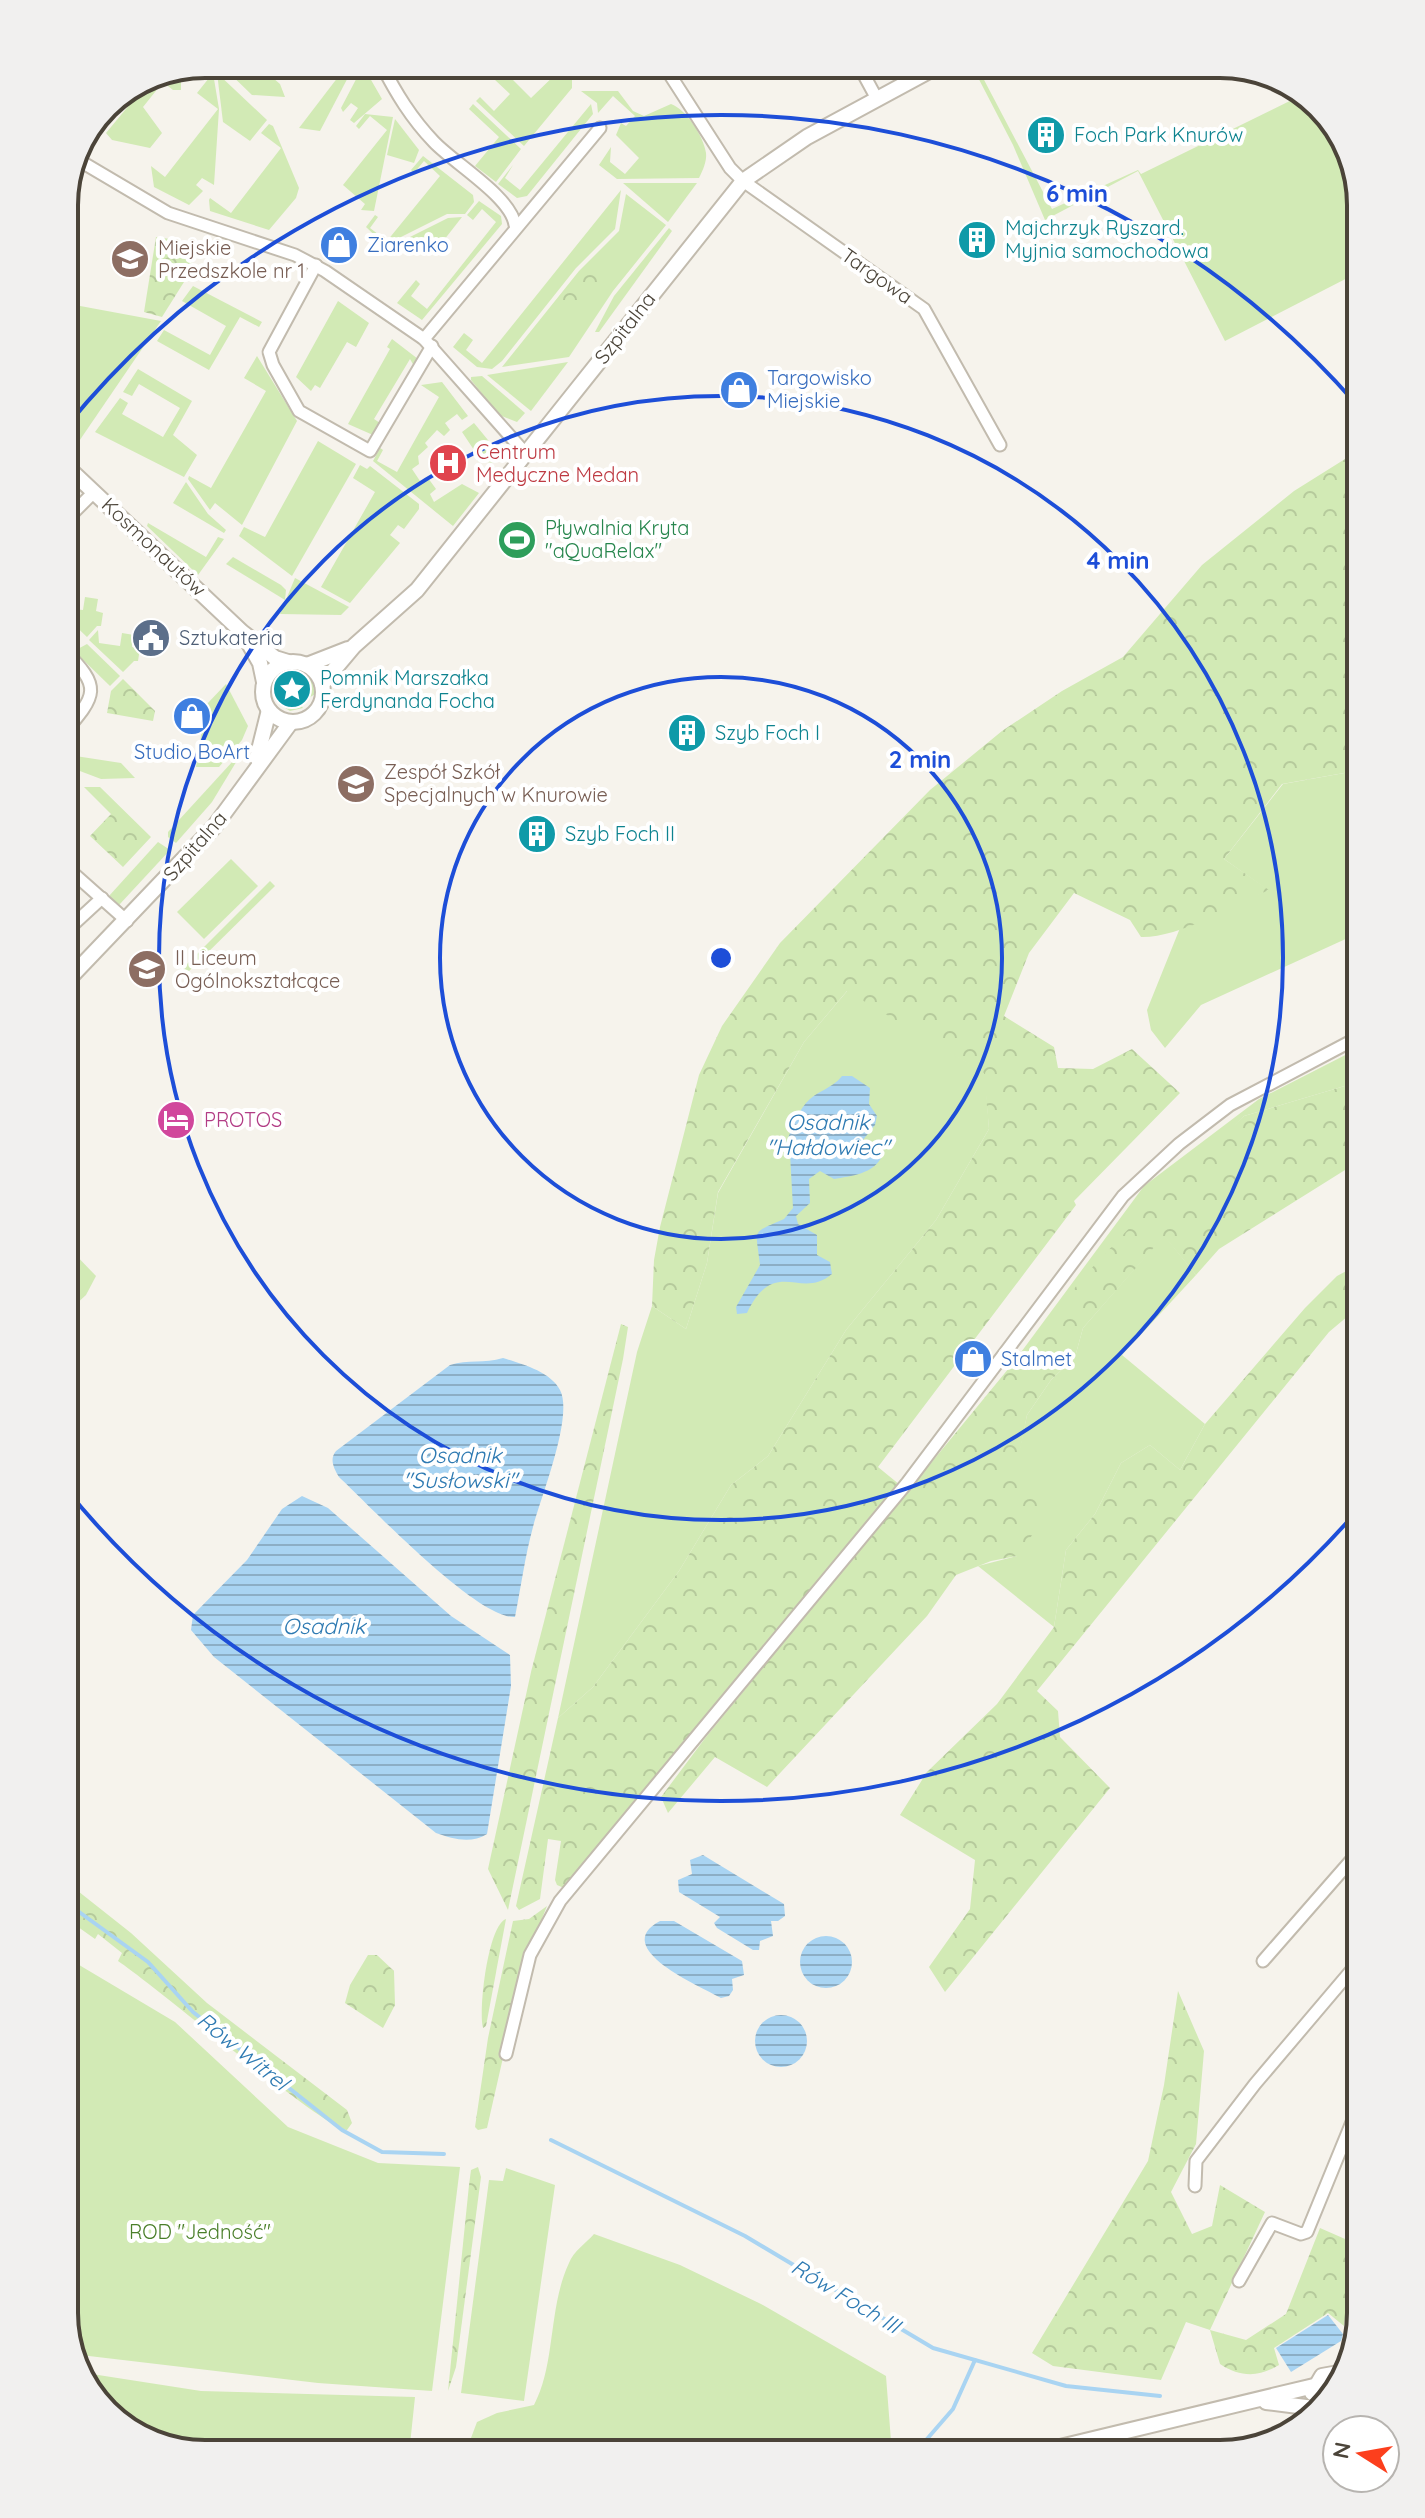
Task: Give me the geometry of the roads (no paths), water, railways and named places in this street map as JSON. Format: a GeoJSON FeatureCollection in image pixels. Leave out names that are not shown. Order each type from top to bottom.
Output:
{"type":"FeatureCollection","features":[{"type":"Feature","properties":{"kind":"street"},"geometry":{"type":"LineString","coordinates":[[389,78],[407,111],[434,142],[508,206],[515,225]]}},
{"type":"Feature","properties":{"kind":"street","name":"Targowa"},"geometry":{"type":"LineString","coordinates":[[672,78],[730,168],[743,181],[924,309],[1000,445]]}},
{"type":"Feature","properties":{"kind":"street"},"geometry":{"type":"LineString","coordinates":[[866,78],[877,99]]}},
{"type":"Feature","properties":{"kind":"street","name":"Szpitalna"},"geometry":{"type":"LineString","coordinates":[[322,684],[354,646],[417,590],[743,181],[807,137],[916,78]]}},
{"type":"Feature","properties":{"kind":"street"},"geometry":{"type":"LineString","coordinates":[[316,265],[269,352],[299,411],[370,451],[428,342],[515,225],[600,128]]}},
{"type":"Feature","properties":{"kind":"street"},"geometry":{"type":"LineString","coordinates":[[85,164],[168,213],[316,265],[428,342],[525,453]]}},
{"type":"Feature","properties":{"kind":"street","name":"Kosmonautów"},"geometry":{"type":"LineString","coordinates":[[78,477],[242,632],[272,656],[288,662]]}},
{"type":"Feature","properties":{"kind":"street"},"geometry":{"type":"LineString","coordinates":[[78,508],[94,492]]}},
{"type":"Feature","properties":{"kind":"street","name":"Kosmonautów"},"geometry":{"type":"LineString","coordinates":[[242,632],[260,663],[264,683]]}},
{"type":"Feature","properties":{"kind":"street","name":"Szpitalna"},"geometry":{"type":"LineString","coordinates":[[307,665],[354,646]]}},
{"type":"Feature","properties":{"kind":"street"},"geometry":{"type":"LineString","coordinates":[[288,662],[307,665],[322,684],[318,709],[309,718],[291,722],[269,710],[263,697],[264,683],[273,670],[288,662]]}},
{"type":"Feature","properties":{"kind":"street"},"geometry":{"type":"LineString","coordinates":[[78,664],[92,685],[87,705],[78,716]]}},
{"type":"Feature","properties":{"kind":"street","name":"Szpitalna"},"geometry":{"type":"LineString","coordinates":[[256,766],[269,710]]}},
{"type":"Feature","properties":{"kind":"street","name":"Szpitalna"},"geometry":{"type":"LineString","coordinates":[[78,970],[214,827],[291,722]]}},
{"type":"Feature","properties":{"kind":"street"},"geometry":{"type":"LineString","coordinates":[[78,877],[127,921]]}},
{"type":"Feature","properties":{"kind":"street"},"geometry":{"type":"LineString","coordinates":[[78,920],[102,898]]}},
{"type":"Feature","properties":{"kind":"street"},"geometry":{"type":"LineString","coordinates":[[506,2054],[530,1955],[560,1901],[907,1483],[1123,1196],[1179,1144],[1230,1105],[1347,1043]]}},
{"type":"Feature","properties":{"kind":"street"},"geometry":{"type":"LineString","coordinates":[[1263,1961],[1347,1865]]}},
{"type":"Feature","properties":{"kind":"street"},"geometry":{"type":"LineString","coordinates":[[1195,2186],[1196,2161],[1255,2084],[1347,1976]]}},
{"type":"Feature","properties":{"kind":"street"},"geometry":{"type":"LineString","coordinates":[[1239,2281],[1272,2223],[1297,2234],[1307,2232],[1347,2134]]}},
{"type":"Feature","properties":{"kind":"street"},"geometry":{"type":"LineString","coordinates":[[1090,2440],[1314,2386],[1322,2376],[1332,2373]]}},
{"type":"Feature","properties":{"kind":"street"},"geometry":{"type":"LineString","coordinates":[[1314,2386],[1314,2397]]}},
{"type":"Feature","properties":{"kind":"street"},"geometry":{"type":"LineString","coordinates":[[1254,2401],[1305,2408]]}},
{"type":"Feature","properties":{"kind":"water","name":"Osadnik \"Hałdowiec\""},"geometry":{"type":"Polygon","coordinates":[[[842,1076],[852,1076],[870,1088],[869,1104],[877,1116],[875,1125],[863,1140],[879,1149],[882,1156],[874,1167],[861,1173],[834,1179],[820,1171],[809,1179],[810,1203],[796,1216],[798,1224],[817,1235],[817,1255],[830,1262],[832,1274],[820,1281],[778,1282],[768,1286],[757,1296],[747,1313],[737,1314],[736,1307],[760,1265],[757,1238],[760,1230],[784,1219],[793,1208],[790,1154],[783,1149],[793,1125],[810,1099],[842,1076]]]}},
{"type":"Feature","properties":{"kind":"water","name":"Osadnik \"Susłowski\""},"geometry":{"type":"Polygon","coordinates":[[[503,1358],[549,1378],[560,1390],[563,1402],[559,1437],[530,1538],[515,1617],[498,1613],[476,1600],[424,1559],[339,1477],[333,1461],[336,1451],[450,1365],[503,1358]]]}},
{"type":"Feature","properties":{"kind":"water","name":"Osadnik"},"geometry":{"type":"Polygon","coordinates":[[[302,1496],[328,1508],[451,1616],[510,1655],[511,1686],[487,1834],[468,1840],[436,1833],[214,1657],[191,1630],[193,1615],[247,1560],[282,1509],[302,1496]]]}},
{"type":"Feature","properties":{"kind":"water"},"geometry":{"type":"Polygon","coordinates":[[[703,1855],[784,1904],[785,1916],[771,1921],[773,1936],[760,1941],[759,1950],[753,1950],[717,1928],[714,1923],[720,1917],[679,1892],[678,1880],[692,1874],[690,1860],[703,1855]]]}},
{"type":"Feature","properties":{"kind":"water"},"geometry":{"type":"Polygon","coordinates":[[[660,1921],[674,1921],[742,1961],[744,1975],[732,1979],[733,1990],[729,1996],[721,1998],[695,1985],[651,1954],[645,1943],[647,1932],[660,1921]]]}},
{"type":"Feature","properties":{"kind":"water"},"geometry":{"type":"Polygon","coordinates":[[[826,1936],[845,1943],[852,1962],[845,1981],[826,1988],[807,1981],[800,1962],[807,1943],[826,1936]]]}},
{"type":"Feature","properties":{"kind":"water"},"geometry":{"type":"Polygon","coordinates":[[[781,2015],[800,2022],[807,2041],[800,2060],[781,2067],[762,2060],[755,2041],[762,2022],[781,2015]]]}},
{"type":"Feature","properties":{"kind":"water"},"geometry":{"type":"Polygon","coordinates":[[[1328,2315],[1343,2334],[1341,2341],[1291,2372],[1276,2348],[1328,2315]]]}},
{"type":"Feature","properties":{"kind":"waterway","name":"Rów Witrel"},"geometry":{"type":"LineString","coordinates":[[78,1911],[148,1962],[193,2012],[342,2130],[382,2152],[444,2154]]}},
{"type":"Feature","properties":{"kind":"waterway","name":"Rów Foch III"},"geometry":{"type":"LineString","coordinates":[[551,2140],[745,2236],[933,2348],[1066,2386],[1160,2396]]}},
{"type":"Feature","properties":{"kind":"waterway"},"geometry":{"type":"LineString","coordinates":[[926,2440],[953,2409],[975,2360]]}},
{"type":"Feature","properties":{"kind":"place","name":"Foch Park Knurów"},"geometry":{"type":"Point","coordinates":[1046,135]}},
{"type":"Feature","properties":{"kind":"place","name":"Majchrzyk Ryszard. Myjnia samochodowa"},"geometry":{"type":"Point","coordinates":[977,240]}},
{"type":"Feature","properties":{"kind":"place","name":"Ziarenko"},"geometry":{"type":"Point","coordinates":[339,245]}},
{"type":"Feature","properties":{"kind":"place","name":"Miejskie Przedszkole nr 1"},"geometry":{"type":"Point","coordinates":[130,259]}},
{"type":"Feature","properties":{"kind":"place","name":"Targowisko Miejskie"},"geometry":{"type":"Point","coordinates":[739,390]}},
{"type":"Feature","properties":{"kind":"place","name":"Centrum Medyczne Medan"},"geometry":{"type":"Point","coordinates":[448,463]}},
{"type":"Feature","properties":{"kind":"place","name":"Pływalnia Kryta \"aQuaRelax\""},"geometry":{"type":"Point","coordinates":[517,540]}},
{"type":"Feature","properties":{"kind":"place","name":"Sztukateria"},"geometry":{"type":"Point","coordinates":[151,638]}},
{"type":"Feature","properties":{"kind":"place","name":"Pomnik Marszałka Ferdynanda Focha"},"geometry":{"type":"Point","coordinates":[292,689]}},
{"type":"Feature","properties":{"kind":"place","name":"Studio BoArt"},"geometry":{"type":"Point","coordinates":[192,716]}},
{"type":"Feature","properties":{"kind":"place","name":"Szyb Foch I"},"geometry":{"type":"Point","coordinates":[687,733]}},
{"type":"Feature","properties":{"kind":"place","name":"Zespół Szkół Specjalnych w Knurowie"},"geometry":{"type":"Point","coordinates":[356,784]}},
{"type":"Feature","properties":{"kind":"place","name":"Szyb Foch II"},"geometry":{"type":"Point","coordinates":[537,834]}},
{"type":"Feature","properties":{"kind":"place","name":"II Liceum Ogólnokształcące"},"geometry":{"type":"Point","coordinates":[147,969]}},
{"type":"Feature","properties":{"kind":"place","name":"PROTOS"},"geometry":{"type":"Point","coordinates":[176,1120]}},
{"type":"Feature","properties":{"kind":"place","name":"Stalmet"},"geometry":{"type":"Point","coordinates":[973,1359]}},
{"type":"Feature","properties":{"kind":"park label","name":"ROD \"Jedność\""},"geometry":{"type":"Point","coordinates":[200,2232]}}]}
